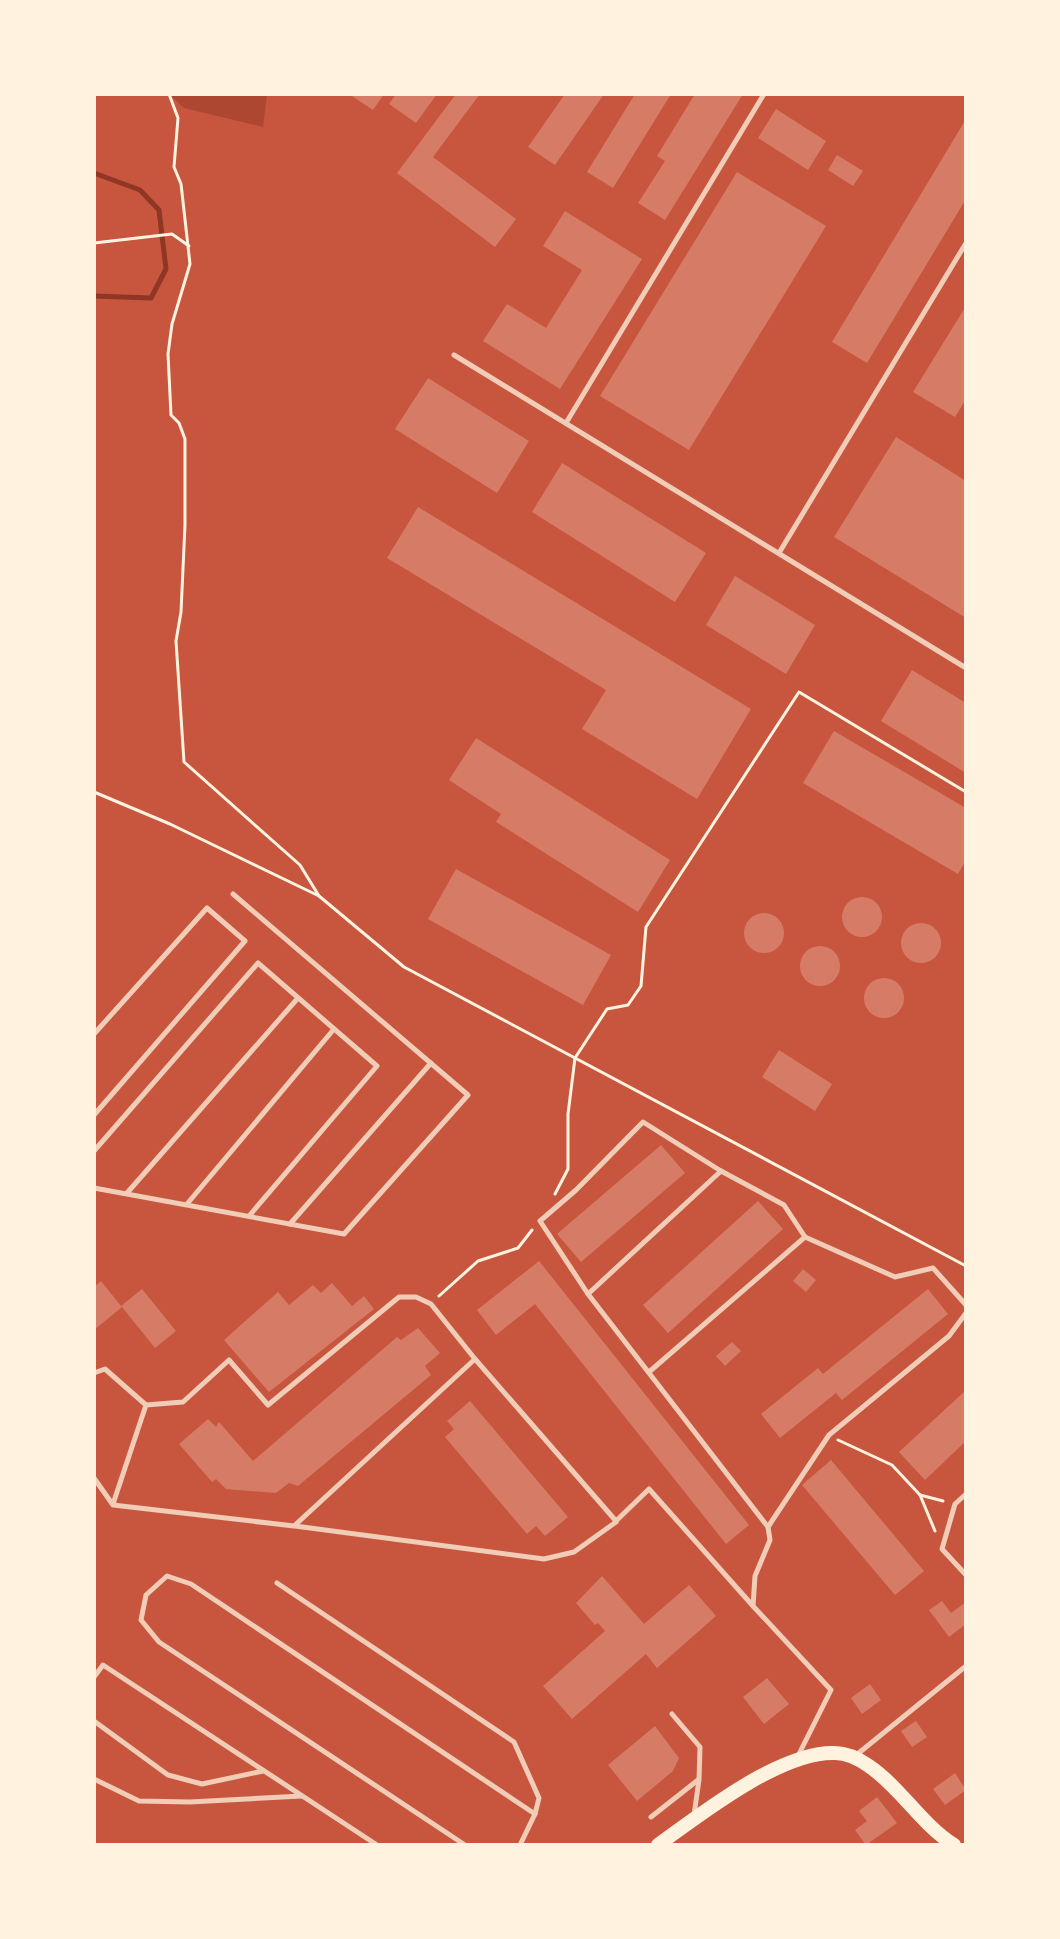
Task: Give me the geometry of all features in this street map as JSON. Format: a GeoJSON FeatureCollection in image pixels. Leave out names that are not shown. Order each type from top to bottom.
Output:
{"type":"FeatureCollection","features":[{"type":"Feature","properties":{"kind":"main road"},"geometry":{"type":"LineString","coordinates":[[658,1845],[762,1776],[796,1760],[824,1753],[840,1753],[872,1768],[937,1834],[954,1845]]}},
{"type":"Feature","properties":{"kind":"lane"},"geometry":{"type":"LineString","coordinates":[[566,423],[764,94]]}},
{"type":"Feature","properties":{"kind":"lane"},"geometry":{"type":"LineString","coordinates":[[779,553],[966,243]]}},
{"type":"Feature","properties":{"kind":"lane"},"geometry":{"type":"LineString","coordinates":[[454,355],[966,668]]}},
{"type":"Feature","properties":{"kind":"lane"},"geometry":{"type":"LineString","coordinates":[[94,1188],[344,1234],[468,1095],[233,894]]}},
{"type":"Feature","properties":{"kind":"lane"},"geometry":{"type":"LineString","coordinates":[[94,1034],[207,908],[245,941],[94,1115]]}},
{"type":"Feature","properties":{"kind":"lane"},"geometry":{"type":"LineString","coordinates":[[94,1151],[258,963],[377,1066],[248,1217]]}},
{"type":"Feature","properties":{"kind":"lane"},"geometry":{"type":"LineString","coordinates":[[126,1194],[298,998]]}},
{"type":"Feature","properties":{"kind":"lane"},"geometry":{"type":"LineString","coordinates":[[186,1205],[334,1029]]}},
{"type":"Feature","properties":{"kind":"lane"},"geometry":{"type":"LineString","coordinates":[[290,1224],[431,1063]]}},
{"type":"Feature","properties":{"kind":"lane"},"geometry":{"type":"LineString","coordinates":[[753,1606],[755,1576],[770,1540],[768,1527],[588,1294],[540,1221],[576,1190],[643,1122],[721,1171],[784,1205],[805,1237],[895,1277],[933,1268],[966,1305]]}},
{"type":"Feature","properties":{"kind":"lane"},"geometry":{"type":"LineString","coordinates":[[588,1294],[721,1171]]}},
{"type":"Feature","properties":{"kind":"lane"},"geometry":{"type":"LineString","coordinates":[[649,1372],[805,1237]]}},
{"type":"Feature","properties":{"kind":"lane"},"geometry":{"type":"LineString","coordinates":[[94,1373],[105,1369],[112,1373],[146,1405],[183,1402],[229,1360],[268,1405],[399,1297],[416,1297],[431,1304],[616,1521]]}},
{"type":"Feature","properties":{"kind":"lane"},"geometry":{"type":"LineString","coordinates":[[768,1527],[829,1435],[949,1336],[966,1313]]}},
{"type":"Feature","properties":{"kind":"lane"},"geometry":{"type":"LineString","coordinates":[[294,1526],[475,1359]]}},
{"type":"Feature","properties":{"kind":"lane"},"geometry":{"type":"LineString","coordinates":[[113,1505],[146,1405]]}},
{"type":"Feature","properties":{"kind":"lane"},"geometry":{"type":"LineString","coordinates":[[94,1478],[113,1505],[544,1559],[574,1552],[616,1521],[649,1489],[831,1690],[796,1760]]}},
{"type":"Feature","properties":{"kind":"lane"},"geometry":{"type":"LineString","coordinates":[[966,1494],[955,1504],[942,1549],[966,1575]]}},
{"type":"Feature","properties":{"kind":"lane"},"geometry":{"type":"LineString","coordinates":[[465,1845],[159,1642],[141,1620],[146,1595],[167,1576],[191,1584],[535,1814]]}},
{"type":"Feature","properties":{"kind":"lane"},"geometry":{"type":"LineString","coordinates":[[277,1583],[514,1742],[539,1798],[520,1845]]}},
{"type":"Feature","properties":{"kind":"lane"},"geometry":{"type":"LineString","coordinates":[[94,1677],[103,1665],[377,1845]]}},
{"type":"Feature","properties":{"kind":"lane"},"geometry":{"type":"LineString","coordinates":[[853,1757],[966,1666]]}},
{"type":"Feature","properties":{"kind":"lane"},"geometry":{"type":"LineString","coordinates":[[672,1714],[700,1747],[693,1820]]}},
{"type":"Feature","properties":{"kind":"lane"},"geometry":{"type":"LineString","coordinates":[[94,1721],[168,1775],[202,1784],[264,1771]]}},
{"type":"Feature","properties":{"kind":"lane"},"geometry":{"type":"LineString","coordinates":[[94,1779],[139,1801],[190,1802],[303,1796]]}},
{"type":"Feature","properties":{"kind":"lane"},"geometry":{"type":"LineString","coordinates":[[651,1817],[699,1780]]}},
{"type":"Feature","properties":{"kind":"path"},"geometry":{"type":"LineString","coordinates":[[169,94],[178,118],[174,167],[181,184],[190,264],[172,324],[168,354],[171,415],[179,423],[185,439],[185,525],[181,612],[176,641],[184,762],[300,865],[319,896]]}},
{"type":"Feature","properties":{"kind":"path"},"geometry":{"type":"LineString","coordinates":[[94,243],[172,234],[189,246]]}},
{"type":"Feature","properties":{"kind":"path"},"geometry":{"type":"LineString","coordinates":[[554,1195],[568,1169],[568,1114],[575,1058],[607,1009],[628,1005],[641,986],[646,927],[799,692],[966,792]]}},
{"type":"Feature","properties":{"kind":"path"},"geometry":{"type":"LineString","coordinates":[[94,792],[170,824],[319,896],[404,967],[966,1266]]}},
{"type":"Feature","properties":{"kind":"path"},"geometry":{"type":"LineString","coordinates":[[431,1304],[478,1261],[518,1248],[540,1221]]}},
{"type":"Feature","properties":{"kind":"path"},"geometry":{"type":"LineString","coordinates":[[829,1435],[892,1465],[920,1495],[942,1549]]}},
{"type":"Feature","properties":{"kind":"path"},"geometry":{"type":"LineString","coordinates":[[920,1495],[955,1504]]}},
{"type":"Feature","properties":{"kind":"shaded area"},"geometry":{"type":"Polygon","coordinates":[[[168,94],[267,94],[263,127],[184,108],[168,94]]]}},
{"type":"Feature","properties":{"kind":"building"},"geometry":{"type":"Polygon","coordinates":[[[349,94],[384,94],[373,110],[349,94]]]}},
{"type":"Feature","properties":{"kind":"building"},"geometry":{"type":"Polygon","coordinates":[[[396,94],[437,94],[416,123],[389,104],[396,94]]]}},
{"type":"Feature","properties":{"kind":"building"},"geometry":{"type":"Polygon","coordinates":[[[456,94],[480,94],[433,157],[516,219],[495,247],[397,173],[456,94]]]}},
{"type":"Feature","properties":{"kind":"building"},"geometry":{"type":"Polygon","coordinates":[[[565,94],[604,94],[555,165],[528,147],[565,94]]]}},
{"type":"Feature","properties":{"kind":"building"},"geometry":{"type":"Polygon","coordinates":[[[635,94],[671,94],[613,188],[587,172],[635,94]]]}},
{"type":"Feature","properties":{"kind":"building"},"geometry":{"type":"Polygon","coordinates":[[[695,94],[743,94],[665,220],[638,203],[665,161],[657,156],[695,94]]]}},
{"type":"Feature","properties":{"kind":"building"},"geometry":{"type":"Polygon","coordinates":[[[776,109],[826,141],[808,170],[758,138],[776,109]]]}},
{"type":"Feature","properties":{"kind":"building"},"geometry":{"type":"Polygon","coordinates":[[[966,119],[966,199],[867,363],[832,342],[966,119]]]}},
{"type":"Feature","properties":{"kind":"building"},"geometry":{"type":"Polygon","coordinates":[[[837,155],[863,171],[853,186],[828,170],[837,155]]]}},
{"type":"Feature","properties":{"kind":"building"},"geometry":{"type":"Polygon","coordinates":[[[737,172],[826,226],[689,450],[600,396],[737,172]]]}},
{"type":"Feature","properties":{"kind":"building"},"geometry":{"type":"Polygon","coordinates":[[[565,211],[642,259],[560,389],[483,341],[507,304],[546,328],[582,270],[543,246],[565,211]]]}},
{"type":"Feature","properties":{"kind":"building"},"geometry":{"type":"Polygon","coordinates":[[[966,306],[966,399],[955,417],[913,392],[966,306]]]}},
{"type":"Feature","properties":{"kind":"building"},"geometry":{"type":"Polygon","coordinates":[[[428,378],[529,441],[497,493],[395,429],[428,378]]]}},
{"type":"Feature","properties":{"kind":"building"},"geometry":{"type":"Polygon","coordinates":[[[896,437],[966,481],[966,618],[834,537],[896,437]]]}},
{"type":"Feature","properties":{"kind":"building"},"geometry":{"type":"Polygon","coordinates":[[[562,463],[706,553],[675,602],[532,512],[562,463]]]}},
{"type":"Feature","properties":{"kind":"building"},"geometry":{"type":"Polygon","coordinates":[[[418,507],[751,709],[697,799],[582,729],[606,690],[387,558],[418,507]]]}},
{"type":"Feature","properties":{"kind":"building"},"geometry":{"type":"Polygon","coordinates":[[[735,576],[815,625],[786,674],[706,625],[735,576]]]}},
{"type":"Feature","properties":{"kind":"building"},"geometry":{"type":"Polygon","coordinates":[[[912,670],[966,703],[966,773],[881,721],[912,670]]]}},
{"type":"Feature","properties":{"kind":"building"},"geometry":{"type":"Polygon","coordinates":[[[834,731],[966,808],[966,860],[958,874],[803,783],[834,731]]]}},
{"type":"Feature","properties":{"kind":"building"},"geometry":{"type":"Polygon","coordinates":[[[476,738],[670,860],[638,912],[496,822],[501,814],[449,780],[476,738]]]}},
{"type":"Feature","properties":{"kind":"building"},"geometry":{"type":"Polygon","coordinates":[[[456,869],[611,955],[583,1005],[428,919],[456,869]]]}},
{"type":"Feature","properties":{"kind":"building"},"geometry":{"type":"Polygon","coordinates":[[[862,897],[876,903],[882,917],[876,931],[862,937],[848,931],[842,917],[848,903],[862,897]]]}},
{"type":"Feature","properties":{"kind":"building"},"geometry":{"type":"Polygon","coordinates":[[[764,913],[778,919],[784,933],[778,947],[764,953],[750,947],[744,933],[750,919],[764,913]]]}},
{"type":"Feature","properties":{"kind":"building"},"geometry":{"type":"Polygon","coordinates":[[[921,923],[935,929],[941,943],[935,957],[921,963],[907,957],[901,943],[907,929],[921,923]]]}},
{"type":"Feature","properties":{"kind":"building"},"geometry":{"type":"Polygon","coordinates":[[[820,946],[834,952],[840,966],[834,980],[820,986],[806,980],[800,966],[806,952],[820,946]]]}},
{"type":"Feature","properties":{"kind":"building"},"geometry":{"type":"Polygon","coordinates":[[[884,978],[898,984],[904,998],[898,1012],[884,1018],[870,1012],[864,998],[870,984],[884,978]]]}},
{"type":"Feature","properties":{"kind":"building"},"geometry":{"type":"Polygon","coordinates":[[[779,1050],[832,1084],[815,1111],[762,1077],[779,1050]]]}},
{"type":"Feature","properties":{"kind":"building"},"geometry":{"type":"Polygon","coordinates":[[[661,1145],[685,1173],[581,1262],[557,1234],[661,1145]]]}},
{"type":"Feature","properties":{"kind":"building"},"geometry":{"type":"Polygon","coordinates":[[[758,1201],[783,1229],[668,1333],[643,1305],[758,1201]]]}},
{"type":"Feature","properties":{"kind":"building"},"geometry":{"type":"Polygon","coordinates":[[[539,1261],[749,1525],[726,1544],[535,1304],[496,1335],[477,1310],[539,1261]]]}},
{"type":"Feature","properties":{"kind":"building"},"geometry":{"type":"Polygon","coordinates":[[[803,1269],[816,1280],[806,1292],[793,1281],[803,1269]]]}},
{"type":"Feature","properties":{"kind":"building"},"geometry":{"type":"Polygon","coordinates":[[[101,1281],[121,1306],[142,1289],[176,1331],[155,1348],[122,1307],[94,1330],[94,1287],[101,1281]]]}},
{"type":"Feature","properties":{"kind":"building"},"geometry":{"type":"Polygon","coordinates":[[[332,1283],[352,1306],[364,1296],[374,1309],[269,1392],[224,1340],[278,1292],[289,1305],[313,1285],[321,1293],[332,1283]]]}},
{"type":"Feature","properties":{"kind":"building"},"geometry":{"type":"Polygon","coordinates":[[[928,1289],[948,1314],[842,1400],[836,1393],[780,1438],[761,1414],[818,1368],[823,1374],[928,1289]]]}},
{"type":"Feature","properties":{"kind":"building"},"geometry":{"type":"Polygon","coordinates":[[[418,1328],[440,1353],[425,1366],[431,1375],[298,1486],[289,1483],[276,1493],[226,1489],[216,1479],[212,1482],[179,1444],[208,1419],[216,1427],[219,1422],[253,1461],[397,1337],[401,1340],[418,1328]]]}},
{"type":"Feature","properties":{"kind":"building"},"geometry":{"type":"Polygon","coordinates":[[[732,1342],[741,1351],[725,1366],[716,1356],[732,1342]]]}},
{"type":"Feature","properties":{"kind":"building"},"geometry":{"type":"Polygon","coordinates":[[[966,1390],[966,1441],[925,1480],[899,1452],[966,1390]]]}},
{"type":"Feature","properties":{"kind":"building"},"geometry":{"type":"Polygon","coordinates":[[[470,1401],[568,1517],[545,1536],[536,1526],[527,1534],[445,1437],[454,1429],[447,1421],[470,1401]]]}},
{"type":"Feature","properties":{"kind":"building"},"geometry":{"type":"Polygon","coordinates":[[[831,1460],[924,1571],[895,1595],[802,1485],[831,1460]]]}},
{"type":"Feature","properties":{"kind":"building"},"geometry":{"type":"Polygon","coordinates":[[[602,1576],[644,1624],[689,1585],[716,1616],[657,1668],[646,1654],[572,1719],[543,1686],[605,1631],[598,1623],[595,1625],[576,1603],[602,1576]]]}},
{"type":"Feature","properties":{"kind":"building"},"geometry":{"type":"Polygon","coordinates":[[[942,1601],[951,1613],[966,1602],[966,1624],[949,1637],[929,1610],[942,1601]]]}},
{"type":"Feature","properties":{"kind":"building"},"geometry":{"type":"Polygon","coordinates":[[[767,1678],[789,1704],[764,1724],[743,1697],[767,1678]]]}},
{"type":"Feature","properties":{"kind":"building"},"geometry":{"type":"Polygon","coordinates":[[[870,1684],[881,1700],[862,1714],[851,1698],[870,1684]]]}},
{"type":"Feature","properties":{"kind":"building"},"geometry":{"type":"Polygon","coordinates":[[[916,1721],[927,1737],[912,1747],[901,1731],[916,1721]]]}},
{"type":"Feature","properties":{"kind":"building"},"geometry":{"type":"Polygon","coordinates":[[[655,1726],[679,1758],[673,1771],[637,1801],[608,1765],[655,1726]]]}},
{"type":"Feature","properties":{"kind":"building"},"geometry":{"type":"Polygon","coordinates":[[[955,1773],[966,1790],[945,1805],[933,1789],[955,1773]]]}},
{"type":"Feature","properties":{"kind":"building"},"geometry":{"type":"Polygon","coordinates":[[[877,1797],[897,1823],[866,1845],[855,1830],[867,1821],[859,1811],[877,1797]]]}},
{"type":"Feature","properties":{"kind":"waterway"},"geometry":{"type":"LineString","coordinates":[[94,173],[140,190],[159,210],[166,269],[151,298],[94,296]]}}]}
